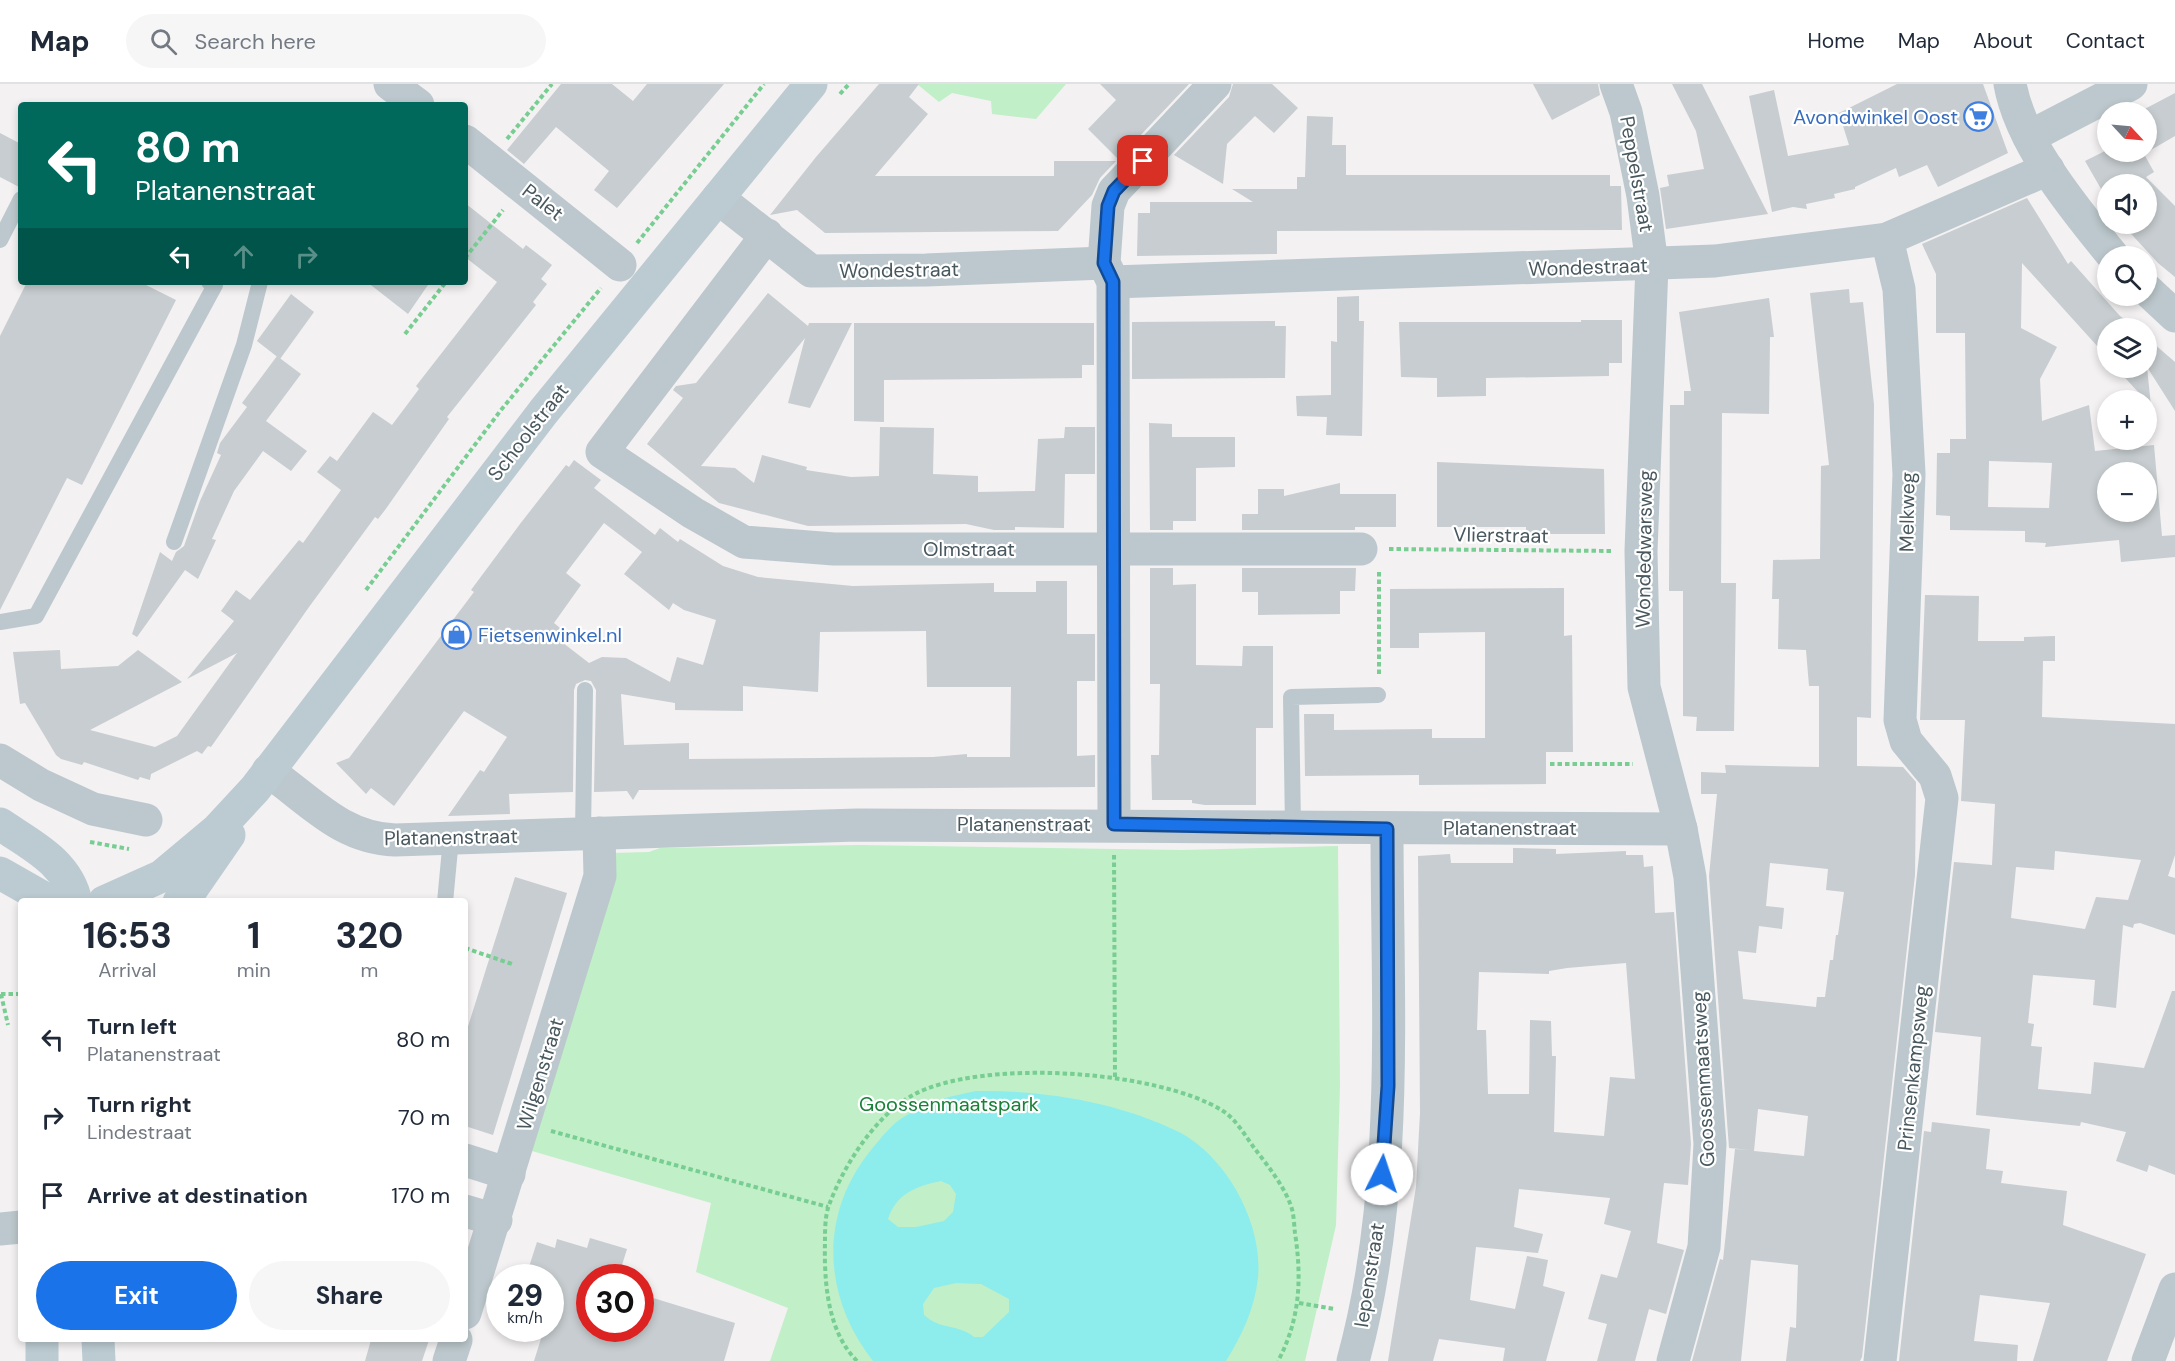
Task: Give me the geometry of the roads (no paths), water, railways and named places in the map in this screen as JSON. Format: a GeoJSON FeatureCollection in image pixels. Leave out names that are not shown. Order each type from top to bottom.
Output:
{"type":"FeatureCollection","features":[{"type":"Feature","properties":{"kind":"street"},"geometry":{"type":"LineString","coordinates":[[390,84],[414,102]]}},
{"type":"Feature","properties":{"kind":"street","name":"Schoolstraat"},"geometry":{"type":"LineString","coordinates":[[113,898],[162,876],[217,830],[262,780],[544,411],[811,84]]}},
{"type":"Feature","properties":{"kind":"street"},"geometry":{"type":"LineString","coordinates":[[1114,824],[1114,548],[1108,206],[1114,191],[1215,84]]}},
{"type":"Feature","properties":{"kind":"street","name":"Peppelstraat"},"geometry":{"type":"LineString","coordinates":[[1616,84],[1626,112],[1643,196],[1652,265]]}},
{"type":"Feature","properties":{"kind":"street"},"geometry":{"type":"LineString","coordinates":[[2010,84],[2029,137],[2048,169],[2106,246]]}},
{"type":"Feature","properties":{"kind":"street"},"geometry":{"type":"LineString","coordinates":[[2029,137],[2131,84]]}},
{"type":"Feature","properties":{"kind":"street","name":"Palet"},"geometry":{"type":"LineString","coordinates":[[477,151],[620,265]]}},
{"type":"Feature","properties":{"kind":"street","name":"Wondestraat"},"geometry":{"type":"LineString","coordinates":[[718,198],[811,271],[1109,273],[1652,265],[1715,261],[1887,239],[2048,169]]}},
{"type":"Feature","properties":{"kind":"street","name":"Olmstraat"},"geometry":{"type":"LineString","coordinates":[[767,235],[603,452],[693,513],[744,542],[834,549],[1370,549]]}},
{"type":"Feature","properties":{"kind":"street","name":"Melkweg"},"geometry":{"type":"LineString","coordinates":[[1887,239],[1899,289],[1909,474],[1900,720],[1906,741],[1935,776]]}},
{"type":"Feature","properties":{"kind":"street","name":"Wondedwarsweg"},"geometry":{"type":"LineString","coordinates":[[1652,265],[1641,551],[1644,687],[1681,829]]}},
{"type":"Feature","properties":{"kind":"street"},"geometry":{"type":"LineString","coordinates":[[2157,299],[2175,316]]}},
{"type":"Feature","properties":{"kind":"street"},"geometry":{"type":"LineString","coordinates":[[0,760],[41,785],[93,809],[146,820]]}},
{"type":"Feature","properties":{"kind":"street","name":"Prinsenkampsweg"},"geometry":{"type":"LineString","coordinates":[[1880,1361],[1942,798],[1935,776]]}},
{"type":"Feature","properties":{"kind":"street","name":"Schoolstraat"},"geometry":{"type":"LineString","coordinates":[[183,898],[227,837],[262,780]]}},
{"type":"Feature","properties":{"kind":"street","name":"Platanenstraat"},"geometry":{"type":"LineString","coordinates":[[262,780],[359,835],[395,840],[857,825],[1114,824],[1387,829],[1681,829]]}},
{"type":"Feature","properties":{"kind":"street"},"geometry":{"type":"LineString","coordinates":[[0,824],[55,862],[66,874],[75,898]]}},
{"type":"Feature","properties":{"kind":"street","name":"Iepenstraat"},"geometry":{"type":"LineString","coordinates":[[1353,1361],[1366,1314],[1382,1174],[1388,1086],[1387,829]]}},
{"type":"Feature","properties":{"kind":"street","name":"Goossenmaatsweg"},"geometry":{"type":"LineString","coordinates":[[1673,1361],[1704,1247],[1710,1144],[1690,877],[1681,829]]}},
{"type":"Feature","properties":{"kind":"street","name":"Wilgenstraat"},"geometry":{"type":"LineString","coordinates":[[468,1303],[496,1220],[600,876],[591,833]]}},
{"type":"Feature","properties":{"kind":"street"},"geometry":{"type":"LineString","coordinates":[[4,875],[44,898]]}},
{"type":"Feature","properties":{"kind":"street"},"geometry":{"type":"LineString","coordinates":[[4,875],[18,905]]}},
{"type":"Feature","properties":{"kind":"street"},"geometry":{"type":"LineString","coordinates":[[468,1161],[509,1174]]}},
{"type":"Feature","properties":{"kind":"street"},"geometry":{"type":"LineString","coordinates":[[468,1212],[496,1220]]}},
{"type":"Feature","properties":{"kind":"street"},"geometry":{"type":"LineString","coordinates":[[0,1229],[18,1227]]}},
{"type":"Feature","properties":{"kind":"street"},"geometry":{"type":"LineString","coordinates":[[2148,1361],[2175,1289]]}},
{"type":"Feature","properties":{"kind":"street"},"geometry":{"type":"LineString","coordinates":[[42,1342],[42,1361]]}},
{"type":"Feature","properties":{"kind":"street"},"geometry":{"type":"LineString","coordinates":[[98,1342],[99,1361]]}},
{"type":"Feature","properties":{"kind":"street"},"geometry":{"type":"LineString","coordinates":[[449,1361],[455,1342]]}},
{"type":"Feature","properties":{"kind":"lane"},"geometry":{"type":"LineString","coordinates":[[0,240],[18,206]]}},
{"type":"Feature","properties":{"kind":"lane"},"geometry":{"type":"LineString","coordinates":[[0,622],[36,616],[215,285]]}},
{"type":"Feature","properties":{"kind":"lane"},"geometry":{"type":"LineString","coordinates":[[174,542],[244,345],[259,285]]}},
{"type":"Feature","properties":{"kind":"lane"},"geometry":{"type":"LineString","coordinates":[[585,690],[591,833]]}},
{"type":"Feature","properties":{"kind":"lane"},"geometry":{"type":"LineString","coordinates":[[1293,828],[1291,697],[1378,695]]}},
{"type":"Feature","properties":{"kind":"lane"},"geometry":{"type":"LineString","coordinates":[[445,898],[451,838]]}},
{"type":"Feature","properties":{"kind":"water"},"geometry":{"type":"Polygon","coordinates":[[[976,1091],[1054,1096],[1131,1113],[1179,1132],[1196,1143],[1212,1158],[1226,1175],[1248,1214],[1255,1236],[1258,1257],[1258,1277],[1251,1310],[1226,1361],[873,1361],[856,1336],[844,1310],[836,1283],[833,1255],[835,1228],[842,1201],[854,1175],[871,1150],[897,1122],[915,1110],[932,1103],[976,1091]],[[941,1181],[908,1192],[896,1203],[888,1219],[898,1227],[916,1227],[944,1221],[953,1212],[956,1194],[950,1185],[941,1181]],[[956,1283],[934,1288],[923,1304],[924,1315],[936,1323],[962,1330],[974,1337],[983,1337],[1009,1312],[1009,1299],[981,1284],[956,1283]]]}},
{"type":"Feature","properties":{"kind":"place","name":"Avondwinkel Oost"},"geometry":{"type":"Point","coordinates":[1979,117]}},
{"type":"Feature","properties":{"kind":"place","name":"Fietsenwinkel.nl"},"geometry":{"type":"Point","coordinates":[457,635]}},
{"type":"Feature","properties":{"kind":"park label","name":"Goossenmaatspark"},"geometry":{"type":"Point","coordinates":[949,1104]}}]}
